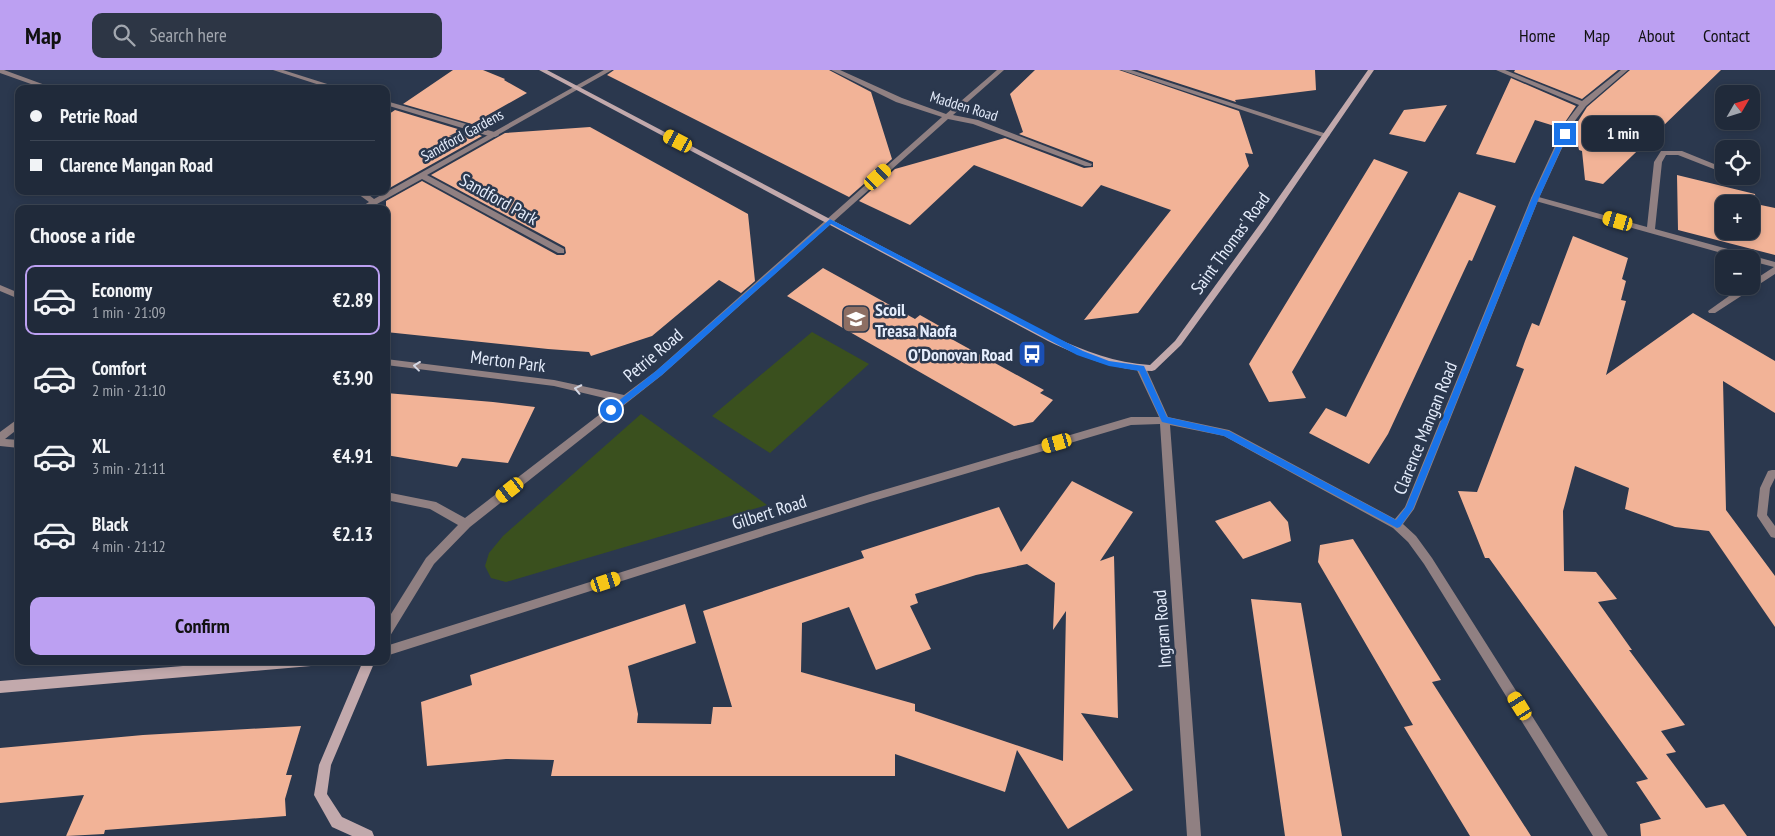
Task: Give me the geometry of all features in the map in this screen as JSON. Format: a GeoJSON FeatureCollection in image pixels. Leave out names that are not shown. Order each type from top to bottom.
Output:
{"type":"FeatureCollection","features":[{"type":"Feature","properties":{"kind":"street"},"geometry":{"type":"LineString","coordinates":[[276,70],[327,85]]}},
{"type":"Feature","properties":{"kind":"street"},"geometry":{"type":"LineString","coordinates":[[542,70],[1080,353],[1109,364],[1141,368],[1165,420],[1226,433],[1397,525],[1412,539],[1428,561],[1601,836]]}},
{"type":"Feature","properties":{"kind":"street","name":"Sandford Gardens"},"geometry":{"type":"LineString","coordinates":[[390,193],[609,70]]}},
{"type":"Feature","properties":{"kind":"street","name":"Madden Road"},"geometry":{"type":"LineString","coordinates":[[834,70],[899,100],[946,116],[975,122],[1088,164]]}},
{"type":"Feature","properties":{"kind":"street","name":"Petrie Road"},"geometry":{"type":"LineString","coordinates":[[390,626],[430,562],[466,524],[659,373],[946,116],[1001,70]]}},
{"type":"Feature","properties":{"kind":"street"},"geometry":{"type":"LineString","coordinates":[[1124,70],[1326,135]]}},
{"type":"Feature","properties":{"kind":"street","name":"Saint Thomas' Road"},"geometry":{"type":"LineString","coordinates":[[1141,368],[1152,368],[1178,343],[1371,70]]}},
{"type":"Feature","properties":{"kind":"street"},"geometry":{"type":"LineString","coordinates":[[1499,70],[1583,104]]}},
{"type":"Feature","properties":{"kind":"street","name":"Clarence Mangan Road"},"geometry":{"type":"LineString","coordinates":[[1397,525],[1409,509],[1535,198],[1570,122],[1583,104],[1625,70]]}},
{"type":"Feature","properties":{"kind":"street"},"geometry":{"type":"LineString","coordinates":[[0,71],[41,85]]}},
{"type":"Feature","properties":{"kind":"street"},"geometry":{"type":"LineString","coordinates":[[390,103],[495,135]]}},
{"type":"Feature","properties":{"kind":"street"},"geometry":{"type":"LineString","coordinates":[[1651,230],[1658,162],[1664,153],[1679,154],[1715,168]]}},
{"type":"Feature","properties":{"kind":"street","name":"Sandford Park"},"geometry":{"type":"LineString","coordinates":[[421,175],[561,251]]}},
{"type":"Feature","properties":{"kind":"street"},"geometry":{"type":"LineString","coordinates":[[364,195],[374,202]]}},
{"type":"Feature","properties":{"kind":"street","name":"Sandford Gardens"},"geometry":{"type":"LineString","coordinates":[[369,205],[386,195]]}},
{"type":"Feature","properties":{"kind":"street"},"geometry":{"type":"LineString","coordinates":[[1535,198],[1775,265]]}},
{"type":"Feature","properties":{"kind":"street"},"geometry":{"type":"LineString","coordinates":[[1760,280],[1775,270]]}},
{"type":"Feature","properties":{"kind":"street"},"geometry":{"type":"LineString","coordinates":[[0,288],[15,294]]}},
{"type":"Feature","properties":{"kind":"street"},"geometry":{"type":"LineString","coordinates":[[1712,311],[1737,295]]}},
{"type":"Feature","properties":{"kind":"street","name":"Merton Park"},"geometry":{"type":"LineString","coordinates":[[390,362],[554,383],[625,399]]}},
{"type":"Feature","properties":{"kind":"street","name":"Gilbert Road"},"geometry":{"type":"LineString","coordinates":[[390,651],[898,490],[1131,421],[1165,420]]}},
{"type":"Feature","properties":{"kind":"street","name":"Ingram Road"},"geometry":{"type":"LineString","coordinates":[[1165,420],[1194,836]]}},
{"type":"Feature","properties":{"kind":"street"},"geometry":{"type":"LineString","coordinates":[[0,437],[15,425]]}},
{"type":"Feature","properties":{"kind":"street"},"geometry":{"type":"LineString","coordinates":[[0,442],[15,444]]}},
{"type":"Feature","properties":{"kind":"street"},"geometry":{"type":"LineString","coordinates":[[1775,474],[1772,474],[1765,488],[1762,516],[1775,534]]}},
{"type":"Feature","properties":{"kind":"street"},"geometry":{"type":"LineString","coordinates":[[390,497],[432,505],[466,524]]}},
{"type":"Feature","properties":{"kind":"street"},"geometry":{"type":"LineString","coordinates":[[0,686],[261,665]]}},
{"type":"Feature","properties":{"kind":"street"},"geometry":{"type":"LineString","coordinates":[[367,665],[325,765],[320,795],[337,822],[367,836]]}},
{"type":"Feature","properties":{"kind":"green space"},"geometry":{"type":"Polygon","coordinates":[[[812,332],[869,364],[770,453],[712,416],[812,332]]]}},
{"type":"Feature","properties":{"kind":"green space"},"geometry":{"type":"Polygon","coordinates":[[[641,414],[767,505],[506,582],[491,578],[485,566],[489,553],[503,536],[641,414]]]}},
{"type":"Feature","properties":{"kind":"building"},"geometry":{"type":"Polygon","coordinates":[[[453,70],[483,70],[505,79],[527,93],[472,124],[403,104],[453,70]]]}},
{"type":"Feature","properties":{"kind":"building"},"geometry":{"type":"Polygon","coordinates":[[[614,70],[829,70],[871,92],[892,159],[849,197],[607,75],[614,70]]]}},
{"type":"Feature","properties":{"kind":"building"},"geometry":{"type":"Polygon","coordinates":[[[1035,70],[1119,70],[1239,111],[1253,154],[1245,153],[1249,166],[1138,313],[1084,320],[1171,210],[1101,185],[1082,207],[974,165],[910,225],[859,201],[895,169],[1005,138],[1084,168],[1093,167],[1093,162],[1019,134],[1023,132],[1010,94],[1035,70]]]}},
{"type":"Feature","properties":{"kind":"building"},"geometry":{"type":"Polygon","coordinates":[[[1137,70],[1315,70],[1316,90],[1235,100],[1236,102],[1137,70]]]}},
{"type":"Feature","properties":{"kind":"building"},"geometry":{"type":"Polygon","coordinates":[[[1515,70],[1618,70],[1582,99],[1514,72],[1515,70]]]}},
{"type":"Feature","properties":{"kind":"building"},"geometry":{"type":"Polygon","coordinates":[[[1630,70],[1721,70],[1603,184],[1585,180],[1582,151],[1579,150],[1575,132],[1572,131],[1587,107],[1630,70]]]}},
{"type":"Feature","properties":{"kind":"building"},"geometry":{"type":"Polygon","coordinates":[[[1511,78],[1576,106],[1561,128],[1535,120],[1515,163],[1476,154],[1511,78]]]}},
{"type":"Feature","properties":{"kind":"building"},"geometry":{"type":"Polygon","coordinates":[[[1447,105],[1425,142],[1389,134],[1404,110],[1447,105]]]}},
{"type":"Feature","properties":{"kind":"building"},"geometry":{"type":"Polygon","coordinates":[[[395,110],[461,130],[449,136],[477,134],[482,136],[390,188],[390,113],[395,110]]]}},
{"type":"Feature","properties":{"kind":"building"},"geometry":{"type":"Polygon","coordinates":[[[590,127],[748,214],[755,281],[741,293],[719,280],[652,336],[591,356],[589,352],[390,332],[390,205],[386,205],[386,201],[422,181],[557,255],[564,255],[566,253],[565,247],[431,175],[505,133],[590,127]]]}},
{"type":"Feature","properties":{"kind":"building"},"geometry":{"type":"Polygon","coordinates":[[[1374,159],[1408,172],[1292,372],[1306,398],[1269,402],[1249,364],[1374,159]]]}},
{"type":"Feature","properties":{"kind":"building"},"geometry":{"type":"Polygon","coordinates":[[[1677,175],[1755,194],[1715,195],[1715,240],[1678,230],[1677,175]]]}},
{"type":"Feature","properties":{"kind":"building"},"geometry":{"type":"Polygon","coordinates":[[[1459,192],[1496,206],[1472,261],[1469,260],[1388,434],[1369,464],[1309,433],[1326,408],[1346,417],[1459,192]]]}},
{"type":"Feature","properties":{"kind":"building"},"geometry":{"type":"Polygon","coordinates":[[[1760,205],[1775,208],[1775,255],[1717,240],[1760,240],[1760,205]]]}},
{"type":"Feature","properties":{"kind":"building"},"geometry":{"type":"Polygon","coordinates":[[[1573,236],[1628,258],[1622,279],[1626,281],[1621,300],[1626,301],[1606,375],[1693,313],[1775,361],[1775,413],[1723,381],[1726,510],[1775,576],[1775,627],[1709,531],[1675,527],[1625,509],[1629,488],[1575,466],[1563,511],[1564,571],[1596,572],[1617,599],[1598,602],[1632,650],[1629,650],[1685,725],[1661,731],[1676,752],[1666,754],[1706,808],[1724,804],[1747,836],[1641,836],[1640,824],[1661,819],[1636,782],[1648,779],[1489,558],[1485,558],[1458,491],[1477,492],[1524,369],[1516,366],[1525,341],[1532,323],[1539,326],[1573,236]]]}},
{"type":"Feature","properties":{"kind":"building"},"geometry":{"type":"Polygon","coordinates":[[[823,268],[915,319],[920,315],[950,332],[946,336],[1044,390],[1040,393],[1053,400],[1033,422],[1014,426],[787,296],[823,268]]]}},
{"type":"Feature","properties":{"kind":"building"},"geometry":{"type":"Polygon","coordinates":[[[390,393],[535,407],[508,463],[462,458],[457,467],[390,456],[390,393]]]}},
{"type":"Feature","properties":{"kind":"building"},"geometry":{"type":"Polygon","coordinates":[[[1072,481],[1133,512],[1100,561],[1114,556],[1118,718],[1081,713],[1133,790],[1068,829],[1017,750],[1005,792],[895,754],[895,776],[551,776],[554,760],[506,759],[427,766],[421,702],[472,685],[470,675],[685,604],[696,643],[628,666],[638,714],[637,723],[711,724],[713,707],[732,707],[703,611],[864,558],[861,551],[999,507],[1021,552],[1072,481]],[[1027,564],[976,575],[915,594],[918,603],[910,606],[931,649],[876,670],[849,607],[802,623],[801,672],[915,704],[915,711],[1063,761],[1066,611],[1053,630],[1055,583],[1027,564]]]}},
{"type":"Feature","properties":{"kind":"building"},"geometry":{"type":"Polygon","coordinates":[[[1270,501],[1288,522],[1291,541],[1243,559],[1215,521],[1270,501]]]}},
{"type":"Feature","properties":{"kind":"building"},"geometry":{"type":"Polygon","coordinates":[[[1353,539],[1441,680],[1432,682],[1531,836],[1470,836],[1404,727],[1413,725],[1318,562],[1320,545],[1353,539]]]}},
{"type":"Feature","properties":{"kind":"building"},"geometry":{"type":"Polygon","coordinates":[[[1251,599],[1301,603],[1342,836],[1285,836],[1251,599]]]}},
{"type":"Feature","properties":{"kind":"building"},"geometry":{"type":"Polygon","coordinates":[[[301,726],[286,775],[292,775],[285,799],[286,816],[105,830],[104,834],[66,836],[84,795],[0,803],[0,748],[143,735],[301,726]]]}},
{"type":"Feature","properties":{"kind":"place","name":"Scoil Treasa Naofa"},"geometry":{"type":"Point","coordinates":[856,319]}},
{"type":"Feature","properties":{"kind":"place","name":"O'Donovan Road"},"geometry":{"type":"Point","coordinates":[1032,354]}},
{"type":"Feature","properties":{"kind":"route"},"geometry":{"type":"LineString","coordinates":[[611,410],[659,373],[830,221],[1080,353],[1109,364],[1141,368],[1165,420],[1226,433],[1397,525],[1409,509],[1535,198],[1565,134]]}}]}
